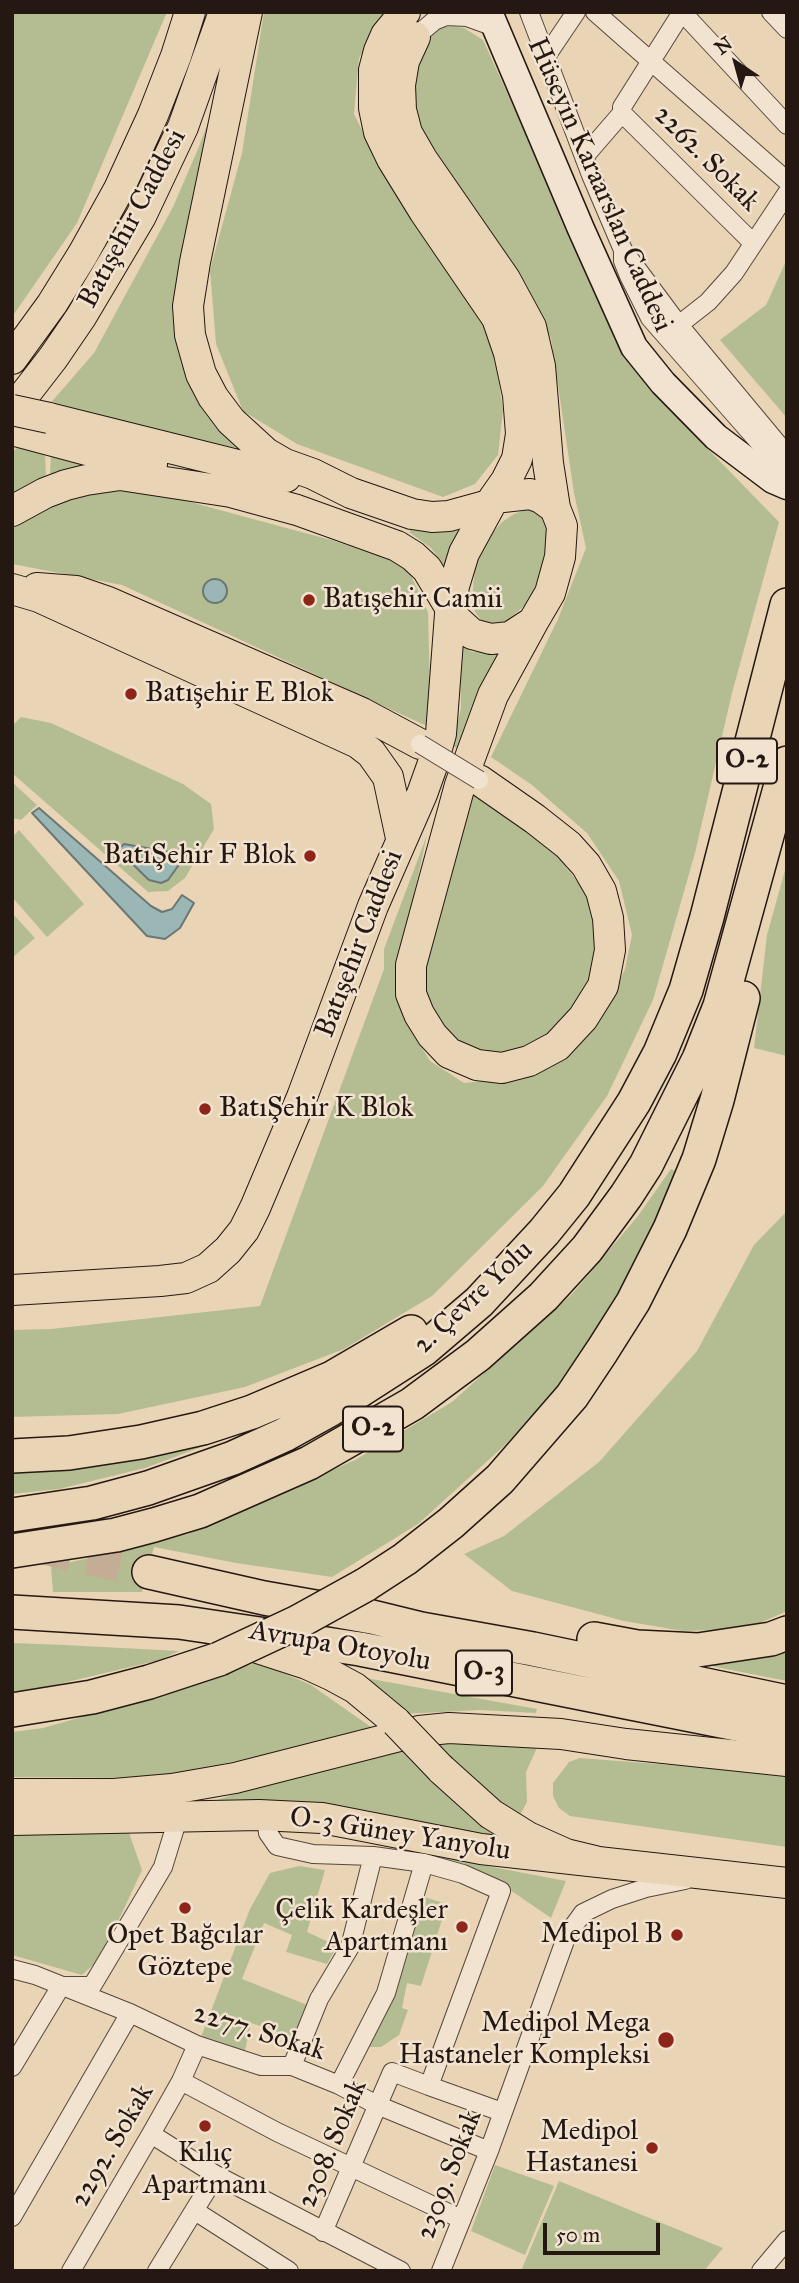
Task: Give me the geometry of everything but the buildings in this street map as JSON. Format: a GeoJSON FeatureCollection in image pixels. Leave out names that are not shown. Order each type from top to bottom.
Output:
{"type":"FeatureCollection","features":[{"type":"Feature","properties":{"kind":"highway","name":"2. Çevre Yolu"},"geometry":{"type":"LineString","coordinates":[[12,1515],[92,1503],[148,1488],[233,1458],[295,1429],[372,1384],[424,1349],[479,1302],[544,1232],[621,1125],[654,1064],[676,1015],[708,917],[787,605]]}},
{"type":"Feature","properties":{"kind":"highway","name":"O-2"},"geometry":{"type":"LineString","coordinates":[[750,926],[787,763]]}},
{"type":"Feature","properties":{"kind":"highway"},"geometry":{"type":"LineString","coordinates":[[12,1710],[103,1694],[149,1682],[219,1658],[299,1622],[369,1601],[405,1559],[500,1479],[572,1396],[633,1302],[670,1229],[699,1159],[736,1028],[750,926],[787,774]]}},
{"type":"Feature","properties":{"kind":"highway","name":"2. Çevre Yolu"},"geometry":{"type":"LineString","coordinates":[[12,1551],[116,1535],[200,1511],[309,1464],[384,1422],[478,1355],[543,1297],[587,1249],[646,1165],[712,1030],[750,926]]}},
{"type":"Feature","properties":{"kind":"highway"},"geometry":{"type":"LineString","coordinates":[[12,1456],[69,1453],[141,1443],[203,1428],[252,1412],[332,1378],[386,1348],[425,1323],[544,1232]]}},
{"type":"Feature","properties":{"kind":"highway"},"geometry":{"type":"LineString","coordinates":[[12,1447],[69,1453]]}},
{"type":"Feature","properties":{"kind":"highway","name":"O-3"},"geometry":{"type":"LineString","coordinates":[[149,1572],[264,1598],[369,1601]]}},
{"type":"Feature","properties":{"kind":"highway"},"geometry":{"type":"LineString","coordinates":[[369,1601],[413,1616],[519,1628],[637,1647],[686,1650],[720,1648],[758,1642],[787,1633]]}},
{"type":"Feature","properties":{"kind":"highway","name":"Avrupa Otoyolu"},"geometry":{"type":"LineString","coordinates":[[369,1601],[421,1629],[533,1649],[787,1702]]}},
{"type":"Feature","properties":{"kind":"highway","name":"Avrupa Otoyolu"},"geometry":{"type":"LineString","coordinates":[[12,1612],[179,1622],[360,1649],[787,1734]]}},
{"type":"Feature","properties":{"kind":"main road","name":"Batışehir Caddesi"},"geometry":{"type":"LineString","coordinates":[[12,359],[52,304],[120,189],[153,116],[190,12]]}},
{"type":"Feature","properties":{"kind":"main road","name":"Batışehir Caddesi"},"geometry":{"type":"LineString","coordinates":[[12,410],[81,317],[141,216],[191,107],[224,12]]}},
{"type":"Feature","properties":{"kind":"main road"},"geometry":{"type":"LineString","coordinates":[[247,12],[193,272],[188,306],[190,335],[201,374],[213,397],[249,440],[285,464],[313,474],[351,493]]}},
{"type":"Feature","properties":{"kind":"main road","name":"Hüseyin Karaarslan Caddesi"},"geometry":{"type":"LineString","coordinates":[[492,20],[634,347],[663,383],[716,437],[763,474],[787,486]]}},
{"type":"Feature","properties":{"kind":"main road"},"geometry":{"type":"LineString","coordinates":[[401,838],[422,794],[441,734],[450,612],[464,553],[517,459],[521,434],[509,353],[497,318],[424,211],[379,132],[374,108],[374,70],[379,51],[386,35],[410,25]]}},
{"type":"Feature","properties":{"kind":"main road"},"geometry":{"type":"LineString","coordinates":[[410,25],[400,85],[401,110],[407,133],[505,279],[530,327],[540,366],[548,463],[555,508],[562,526],[560,557],[550,593],[493,695],[460,785],[411,965],[411,994],[432,1035],[449,1053],[477,1065],[502,1068],[529,1061],[557,1046],[583,1018],[603,986],[610,950],[608,918],[601,891],[586,865],[568,845],[479,780]]}},
{"type":"Feature","properties":{"kind":"main road"},"geometry":{"type":"LineString","coordinates":[[12,410],[98,453],[197,476],[231,492]]}},
{"type":"Feature","properties":{"kind":"main road"},"geometry":{"type":"LineString","coordinates":[[12,430],[46,428],[351,493],[412,514],[432,517],[449,516],[491,501],[530,495],[541,498],[555,508]]}},
{"type":"Feature","properties":{"kind":"main road"},"geometry":{"type":"LineString","coordinates":[[12,510],[66,485],[120,475],[231,492],[298,510],[397,546],[427,569],[450,612],[472,634],[491,639],[510,637],[533,622]]}},
{"type":"Feature","properties":{"kind":"main road","name":"Batışehir Caddesi"},"geometry":{"type":"LineString","coordinates":[[12,588],[39,597],[358,743],[371,753],[388,777],[401,838],[302,1097],[255,1208],[244,1230],[228,1250],[208,1268],[186,1278],[12,1290]]}},
{"type":"Feature","properties":{"kind":"main road"},"geometry":{"type":"LineString","coordinates":[[12,588],[76,591],[108,602],[362,713],[420,744]]}},
{"type":"Feature","properties":{"kind":"main road"},"geometry":{"type":"LineString","coordinates":[[179,1622],[307,1664],[355,1688],[396,1721],[441,1769],[491,1814],[528,1837],[566,1854],[595,1861]]}},
{"type":"Feature","properties":{"kind":"main road"},"geometry":{"type":"LineString","coordinates":[[12,1794],[114,1794],[172,1789],[235,1778],[419,1731],[449,1728],[561,1734],[626,1744],[787,1761]]}},
{"type":"Feature","properties":{"kind":"main road","name":"O-3 Güney Yanyolu"},"geometry":{"type":"LineString","coordinates":[[12,1820],[266,1816],[322,1818],[481,1849],[787,1884]]}},
{"type":"Feature","properties":{"kind":"street"},"geometry":{"type":"LineString","coordinates":[[410,25],[431,12]]}},
{"type":"Feature","properties":{"kind":"street"},"geometry":{"type":"LineString","coordinates":[[529,12],[584,157],[623,250],[671,330],[787,474]]}},
{"type":"Feature","properties":{"kind":"street"},"geometry":{"type":"LineString","coordinates":[[547,55],[576,12]]}},
{"type":"Feature","properties":{"kind":"street"},"geometry":{"type":"LineString","coordinates":[[595,12],[787,181]]}},
{"type":"Feature","properties":{"kind":"street"},"geometry":{"type":"LineString","coordinates":[[584,157],[622,113],[622,107],[682,12],[787,125]]}},
{"type":"Feature","properties":{"kind":"street"},"geometry":{"type":"LineString","coordinates":[[771,12],[787,29]]}},
{"type":"Feature","properties":{"kind":"street"},"geometry":{"type":"LineString","coordinates":[[410,25],[435,21],[446,16],[492,20]]}},
{"type":"Feature","properties":{"kind":"street","name":"2262. Sokak"},"geometry":{"type":"LineString","coordinates":[[622,113],[753,243]]}},
{"type":"Feature","properties":{"kind":"street"},"geometry":{"type":"LineString","coordinates":[[671,330],[708,302],[734,273],[787,193]]}},
{"type":"Feature","properties":{"kind":"street"},"geometry":{"type":"LineString","coordinates":[[671,330],[787,455]]}},
{"type":"Feature","properties":{"kind":"street"},"geometry":{"type":"LineString","coordinates":[[420,744],[479,780]]}},
{"type":"Feature","properties":{"kind":"street"},"geometry":{"type":"LineString","coordinates":[[266,1816],[268,1833],[277,1846],[313,1854],[373,1856],[424,1863],[463,1874],[501,1891],[429,2086],[502,2112]]}},
{"type":"Feature","properties":{"kind":"street"},"geometry":{"type":"LineString","coordinates":[[12,2067],[61,1986],[92,1986],[163,1867],[178,1818]]}},
{"type":"Feature","properties":{"kind":"street"},"geometry":{"type":"LineString","coordinates":[[292,2066],[319,1998],[350,1947],[373,1856]]}},
{"type":"Feature","properties":{"kind":"street"},"geometry":{"type":"LineString","coordinates":[[339,2085],[386,1993],[424,1863]]}},
{"type":"Feature","properties":{"kind":"street","name":"2309. Sokak"},"geometry":{"type":"LineString","coordinates":[[441,2271],[489,2151],[567,1936],[583,1913],[612,1899],[646,1888],[713,1874]]}},
{"type":"Feature","properties":{"kind":"street","name":"2277. Sokak"},"geometry":{"type":"LineString","coordinates":[[12,1969],[130,2013],[197,2045],[261,2066],[292,2066],[339,2085],[377,2105],[489,2151]]}},
{"type":"Feature","properties":{"kind":"street"},"geometry":{"type":"LineString","coordinates":[[12,2217],[130,2013]]}},
{"type":"Feature","properties":{"kind":"street","name":"2292. Sokak"},"geometry":{"type":"LineString","coordinates":[[71,2271],[152,2134],[197,2045]]}},
{"type":"Feature","properties":{"kind":"street","name":"2308. Sokak"},"geometry":{"type":"LineString","coordinates":[[323,2232],[392,2072],[429,2086]]}},
{"type":"Feature","properties":{"kind":"street"},"geometry":{"type":"LineString","coordinates":[[181,2081],[350,2167],[461,2219]]}},
{"type":"Feature","properties":{"kind":"street"},"geometry":{"type":"LineString","coordinates":[[152,2134],[216,2175],[401,2271]]}},
{"type":"Feature","properties":{"kind":"street"},"geometry":{"type":"LineString","coordinates":[[158,2271],[216,2175]]}},
{"type":"Feature","properties":{"kind":"street"},"geometry":{"type":"LineString","coordinates":[[195,2210],[289,2271]]}},
{"type":"Feature","properties":{"kind":"street"},"geometry":{"type":"LineString","coordinates":[[761,2271],[787,2240]]}},
{"type":"Feature","properties":{"kind":"green space"},"geometry":{"type":"Polygon","coordinates":[[[12,12],[167,12],[77,223],[12,317],[12,12]]]}},
{"type":"Feature","properties":{"kind":"green space"},"geometry":{"type":"Polygon","coordinates":[[[264,12],[386,12],[359,58],[354,114],[382,171],[493,341],[503,410],[498,455],[475,484],[443,497],[297,444],[243,411],[216,344],[210,270],[242,153],[264,12]]]}},
{"type":"Feature","properties":{"kind":"green space"},"geometry":{"type":"Polygon","coordinates":[[[442,27],[464,28],[483,40],[628,358],[707,448],[779,522],[732,693],[695,853],[653,1000],[607,1096],[543,1186],[432,1296],[344,1349],[245,1387],[118,1414],[12,1417],[12,1330],[51,1329],[260,1306],[384,969],[384,949],[427,835],[399,963],[403,1017],[430,1061],[464,1083],[515,1078],[607,1007],[625,969],[632,935],[619,881],[587,833],[532,785],[491,757],[558,619],[586,548],[574,493],[551,338],[515,267],[424,134],[411,97],[415,66],[429,36],[442,27]]]}},
{"type":"Feature","properties":{"kind":"green space"},"geometry":{"type":"Polygon","coordinates":[[[219,93],[175,305],[178,350],[190,383],[208,414],[237,448],[48,406],[94,353],[173,207],[219,93]]]}},
{"type":"Feature","properties":{"kind":"green space"},"geometry":{"type":"Polygon","coordinates":[[[787,259],[787,418],[720,340],[766,305],[787,259]]]}},
{"type":"Feature","properties":{"kind":"green space"},"geometry":{"type":"Polygon","coordinates":[[[18,446],[45,452],[46,480],[12,497],[12,453],[18,446]]]}},
{"type":"Feature","properties":{"kind":"green space"},"geometry":{"type":"Polygon","coordinates":[[[51,452],[93,465],[50,476],[51,452]]]}},
{"type":"Feature","properties":{"kind":"green space"},"geometry":{"type":"Polygon","coordinates":[[[127,485],[331,540],[406,565],[428,612],[431,728],[122,585],[12,564],[12,527],[49,503],[127,485]]]}},
{"type":"Feature","properties":{"kind":"green space"},"geometry":{"type":"Polygon","coordinates":[[[530,508],[547,520],[552,546],[533,598],[506,622],[484,624],[475,612],[472,598],[479,556],[502,522],[530,508]]]}},
{"type":"Feature","properties":{"kind":"green space"},"geometry":{"type":"Polygon","coordinates":[[[411,529],[458,531],[445,567],[431,548],[409,532],[411,529]]]}},
{"type":"Feature","properties":{"kind":"green space"},"geometry":{"type":"Polygon","coordinates":[[[460,644],[472,652],[503,651],[459,749],[452,746],[461,708],[460,644]]]}},
{"type":"Feature","properties":{"kind":"green space"},"geometry":{"type":"Polygon","coordinates":[[[21,717],[51,723],[183,784],[211,804],[214,829],[185,878],[168,891],[148,892],[12,773],[12,726],[21,717]]]}},
{"type":"Feature","properties":{"kind":"green space"},"geometry":{"type":"Polygon","coordinates":[[[12,782],[37,805],[21,820],[12,818],[12,782]]]}},
{"type":"Feature","properties":{"kind":"green space"},"geometry":{"type":"Polygon","coordinates":[[[471,792],[552,849],[583,889],[595,915],[598,943],[586,989],[563,1021],[539,1046],[514,1055],[456,1047],[422,997],[429,951],[471,792]]]}},
{"type":"Feature","properties":{"kind":"green space"},"geometry":{"type":"Polygon","coordinates":[[[19,830],[84,904],[47,937],[12,897],[12,837],[19,830]]]}},
{"type":"Feature","properties":{"kind":"green space"},"geometry":{"type":"Polygon","coordinates":[[[787,863],[787,1056],[754,1048],[767,935],[787,863]]]}},
{"type":"Feature","properties":{"kind":"green space"},"geometry":{"type":"Polygon","coordinates":[[[12,913],[35,938],[12,958],[12,913]]]}},
{"type":"Feature","properties":{"kind":"green space"},"geometry":{"type":"Polygon","coordinates":[[[671,1169],[681,1173],[644,1248],[605,1318],[561,1383],[505,1445],[418,1524],[332,1577],[236,1563],[154,1547],[142,1592],[53,1592],[51,1567],[188,1534],[355,1460],[452,1402],[572,1294],[638,1216],[671,1169]]]}},
{"type":"Feature","properties":{"kind":"green space"},"geometry":{"type":"Polygon","coordinates":[[[787,1211],[787,1611],[746,1629],[683,1631],[624,1621],[512,1591],[464,1554],[504,1536],[599,1462],[697,1351],[754,1245],[787,1211]]]}},
{"type":"Feature","properties":{"kind":"green space"},"geometry":{"type":"Polygon","coordinates":[[[271,1415],[220,1440],[145,1468],[59,1489],[12,1494],[12,1465],[271,1415]]]}},
{"type":"Feature","properties":{"kind":"green space"},"geometry":{"type":"Polygon","coordinates":[[[787,1642],[787,1681],[691,1662],[787,1642]]]}},
{"type":"Feature","properties":{"kind":"green space"},"geometry":{"type":"Polygon","coordinates":[[[12,1643],[179,1651],[160,1660],[12,1695],[12,1643]]]}},
{"type":"Feature","properties":{"kind":"green space"},"geometry":{"type":"Polygon","coordinates":[[[258,1662],[311,1685],[371,1727],[265,1755],[155,1778],[12,1777],[12,1732],[43,1728],[183,1688],[258,1662]]]}},
{"type":"Feature","properties":{"kind":"green space"},"geometry":{"type":"Polygon","coordinates":[[[360,1677],[537,1709],[536,1713],[479,1710],[403,1714],[360,1677]]]}},
{"type":"Feature","properties":{"kind":"green space"},"geometry":{"type":"Polygon","coordinates":[[[431,1739],[540,1741],[526,1772],[527,1802],[520,1815],[482,1791],[431,1739]]]}},
{"type":"Feature","properties":{"kind":"green space"},"geometry":{"type":"Polygon","coordinates":[[[402,1747],[508,1839],[321,1803],[201,1805],[311,1770],[402,1747]]]}},
{"type":"Feature","properties":{"kind":"green space"},"geometry":{"type":"Polygon","coordinates":[[[580,1758],[787,1777],[787,1847],[570,1816],[559,1808],[553,1796],[553,1783],[569,1762],[580,1758]]]}},
{"type":"Feature","properties":{"kind":"green space"},"geometry":{"type":"Polygon","coordinates":[[[12,1822],[128,1830],[142,1870],[101,1958],[82,1975],[12,1955],[12,1822]]]}},
{"type":"Feature","properties":{"kind":"green space"},"geometry":{"type":"Polygon","coordinates":[[[419,1853],[566,1881],[551,1918],[497,1881],[419,1853]]]}},
{"type":"Feature","properties":{"kind":"green space"},"geometry":{"type":"Polygon","coordinates":[[[299,1866],[325,1870],[307,1932],[337,1946],[327,1964],[286,1952],[292,1935],[264,1923],[242,1979],[310,2006],[298,2039],[251,2023],[244,2055],[201,2037],[250,1909],[270,1873],[299,1866]]]}},
{"type":"Feature","properties":{"kind":"green space"},"geometry":{"type":"Polygon","coordinates":[[[424,1897],[447,1904],[421,1986],[407,1983],[402,2008],[408,2010],[399,2035],[381,2047],[365,2047],[424,1897]]]}},
{"type":"Feature","properties":{"kind":"green space"},"geometry":{"type":"Polygon","coordinates":[[[495,2165],[554,2186],[525,2255],[471,2231],[495,2165]]]}},
{"type":"Feature","properties":{"kind":"green space"},"geometry":{"type":"Polygon","coordinates":[[[559,2181],[723,2248],[704,2271],[521,2271],[559,2181]]]}},
{"type":"Feature","properties":{"kind":"water"},"geometry":{"type":"Polygon","coordinates":[[[215,579],[226,586],[227,591],[220,602],[215,603],[204,596],[203,591],[210,580],[215,579]]]}},
{"type":"Feature","properties":{"kind":"water"},"geometry":{"type":"Polygon","coordinates":[[[39,808],[151,906],[162,912],[172,909],[182,895],[194,903],[180,928],[165,939],[147,936],[32,813],[39,808]]]}},
{"type":"Feature","properties":{"kind":"water"},"geometry":{"type":"Polygon","coordinates":[[[124,844],[186,855],[168,880],[161,883],[149,880],[118,850],[124,844]]]}},
{"type":"Feature","properties":{"kind":"tunnel"},"geometry":{"type":"LineString","coordinates":[[39,1547],[149,1572]]}},
{"type":"Feature","properties":{"kind":"place","name":"Batışehir Camii"},"geometry":{"type":"Point","coordinates":[309,600]}},
{"type":"Feature","properties":{"kind":"place","name":"Batışehir E Blok"},"geometry":{"type":"Point","coordinates":[131,694]}},
{"type":"Feature","properties":{"kind":"place","name":"BatıŞehir F Blok"},"geometry":{"type":"Point","coordinates":[310,856]}},
{"type":"Feature","properties":{"kind":"place","name":"BatıŞehir K Blok"},"geometry":{"type":"Point","coordinates":[205,1109]}},
{"type":"Feature","properties":{"kind":"place","name":"Opet Bağcılar Göztepe"},"geometry":{"type":"Point","coordinates":[185,1908]}},
{"type":"Feature","properties":{"kind":"place","name":"Çelik Kardeşler Apartmanı"},"geometry":{"type":"Point","coordinates":[462,1927]}},
{"type":"Feature","properties":{"kind":"place","name":"Medipol B"},"geometry":{"type":"Point","coordinates":[677,1935]}},
{"type":"Feature","properties":{"kind":"place","name":"Medipol Mega Hastaneler Kompleksi"},"geometry":{"type":"Point","coordinates":[666,2040]}},
{"type":"Feature","properties":{"kind":"place","name":"Kılıç Apartmanı"},"geometry":{"type":"Point","coordinates":[205,2126]}},
{"type":"Feature","properties":{"kind":"place","name":"Medipol Hastanesi"},"geometry":{"type":"Point","coordinates":[652,2148]}}]}
